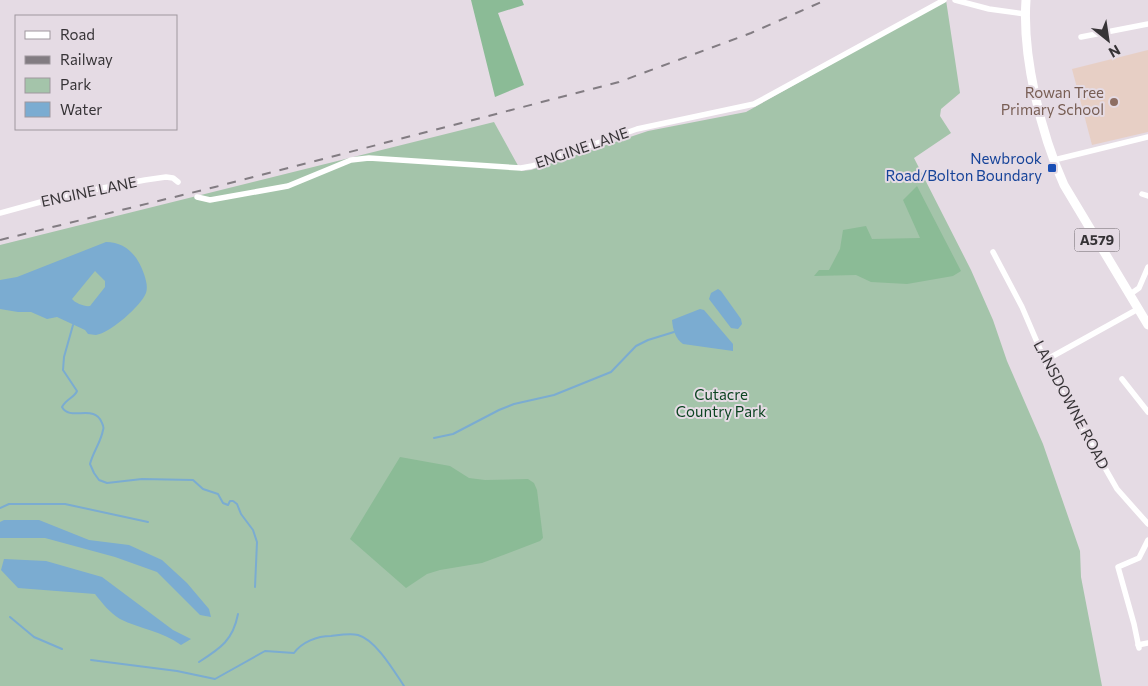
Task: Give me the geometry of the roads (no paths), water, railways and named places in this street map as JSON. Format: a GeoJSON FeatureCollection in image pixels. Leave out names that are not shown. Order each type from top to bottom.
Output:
{"type":"FeatureCollection","features":[{"type":"Feature","properties":{"kind":"highway","name":"A579"},"geometry":{"type":"LineString","coordinates":[[1026,0],[1025,14],[1031,70],[1054,160],[1064,185],[1148,325]]}},
{"type":"Feature","properties":{"kind":"street","name":"ENGINE LANE"},"geometry":{"type":"LineString","coordinates":[[197,198],[210,200],[288,186],[351,160],[360,159],[378,158],[521,168],[532,166],[638,130],[754,104],[944,0]]}},
{"type":"Feature","properties":{"kind":"street"},"geometry":{"type":"LineString","coordinates":[[955,0],[980,7],[1025,14]]}},
{"type":"Feature","properties":{"kind":"street"},"geometry":{"type":"LineString","coordinates":[[979,0],[980,7]]}},
{"type":"Feature","properties":{"kind":"street"},"geometry":{"type":"LineString","coordinates":[[1081,37],[1148,24]]}},
{"type":"Feature","properties":{"kind":"street"},"geometry":{"type":"LineString","coordinates":[[1054,160],[1148,137]]}},
{"type":"Feature","properties":{"kind":"street","name":"ENGINE LANE"},"geometry":{"type":"LineString","coordinates":[[0,213],[66,195],[145,180],[166,177],[173,178],[178,182]]}},
{"type":"Feature","properties":{"kind":"street","name":"LANSDOWNE ROAD"},"geometry":{"type":"LineString","coordinates":[[993,252],[1022,307],[1044,361],[1117,489],[1148,524]]}},
{"type":"Feature","properties":{"kind":"street"},"geometry":{"type":"LineString","coordinates":[[1130,295],[1139,288],[1148,267]]}},
{"type":"Feature","properties":{"kind":"street"},"geometry":{"type":"LineString","coordinates":[[1044,361],[1138,309]]}},
{"type":"Feature","properties":{"kind":"street"},"geometry":{"type":"LineString","coordinates":[[1122,379],[1148,412]]}},
{"type":"Feature","properties":{"kind":"street"},"geometry":{"type":"LineString","coordinates":[[1148,540],[1139,558],[1118,567],[1139,647],[1148,643]]}},
{"type":"Feature","properties":{"kind":"water"},"geometry":{"type":"Polygon","coordinates":[[[106,242],[120,244],[135,256],[144,274],[147,288],[138,305],[124,318],[109,329],[95,335],[88,334],[85,330],[57,317],[47,319],[31,312],[0,309],[0,280],[17,277],[106,242]],[[95,271],[72,299],[80,304],[90,306],[105,287],[105,281],[95,271]]]}},
{"type":"Feature","properties":{"kind":"water"},"geometry":{"type":"Polygon","coordinates":[[[718,289],[741,319],[742,324],[738,329],[731,328],[709,299],[711,293],[718,289]]]}},
{"type":"Feature","properties":{"kind":"water"},"geometry":{"type":"Polygon","coordinates":[[[700,309],[704,310],[733,344],[733,351],[683,344],[678,339],[672,320],[700,309]]]}},
{"type":"Feature","properties":{"kind":"water"},"geometry":{"type":"Polygon","coordinates":[[[4,520],[39,520],[89,540],[129,545],[162,560],[187,583],[209,609],[211,617],[200,615],[157,572],[115,557],[45,538],[0,538],[0,522],[4,520]]]}},
{"type":"Feature","properties":{"kind":"water"},"geometry":{"type":"Polygon","coordinates":[[[4,559],[46,561],[102,577],[173,630],[191,639],[181,645],[159,633],[120,619],[95,594],[18,588],[1,570],[4,559]]]}},
{"type":"Feature","properties":{"kind":"waterway"},"geometry":{"type":"LineString","coordinates":[[73,325],[64,357],[63,370],[77,391],[62,407],[71,413],[94,414],[99,417],[102,423],[102,434],[90,464],[94,473],[99,480],[107,483],[142,479],[193,480],[203,489],[218,494],[223,503],[228,505],[230,501],[233,501],[237,504],[241,514],[253,530],[257,542],[255,587]]}},
{"type":"Feature","properties":{"kind":"waterway"},"geometry":{"type":"LineString","coordinates":[[434,438],[453,434],[514,404],[554,395],[611,372],[636,346],[674,332]]}},
{"type":"Feature","properties":{"kind":"waterway"},"geometry":{"type":"LineString","coordinates":[[0,508],[9,504],[65,504],[148,522]]}},
{"type":"Feature","properties":{"kind":"waterway"},"geometry":{"type":"LineString","coordinates":[[199,662],[220,648],[225,642],[233,630],[238,614]]}},
{"type":"Feature","properties":{"kind":"waterway"},"geometry":{"type":"LineString","coordinates":[[10,617],[34,637],[62,649]]}},
{"type":"Feature","properties":{"kind":"waterway"},"geometry":{"type":"LineString","coordinates":[[91,660],[177,671],[215,679],[265,651],[294,653],[301,646],[315,638],[355,634],[365,638],[378,649],[404,686]]}},
{"type":"Feature","properties":{"kind":"railway"},"geometry":{"type":"LineString","coordinates":[[0,240],[215,187],[619,82],[751,33],[826,0]]}},
{"type":"Feature","properties":{"kind":"place","name":"Rowan Tree Primary School"},"geometry":{"type":"Point","coordinates":[1114,102]}},
{"type":"Feature","properties":{"kind":"place","name":"Newbrook Road/Bolton Boundary"},"geometry":{"type":"Point","coordinates":[1052,168]}},
{"type":"Feature","properties":{"kind":"park label","name":"Cutacre Country Park"},"geometry":{"type":"Point","coordinates":[721,404]}}]}
